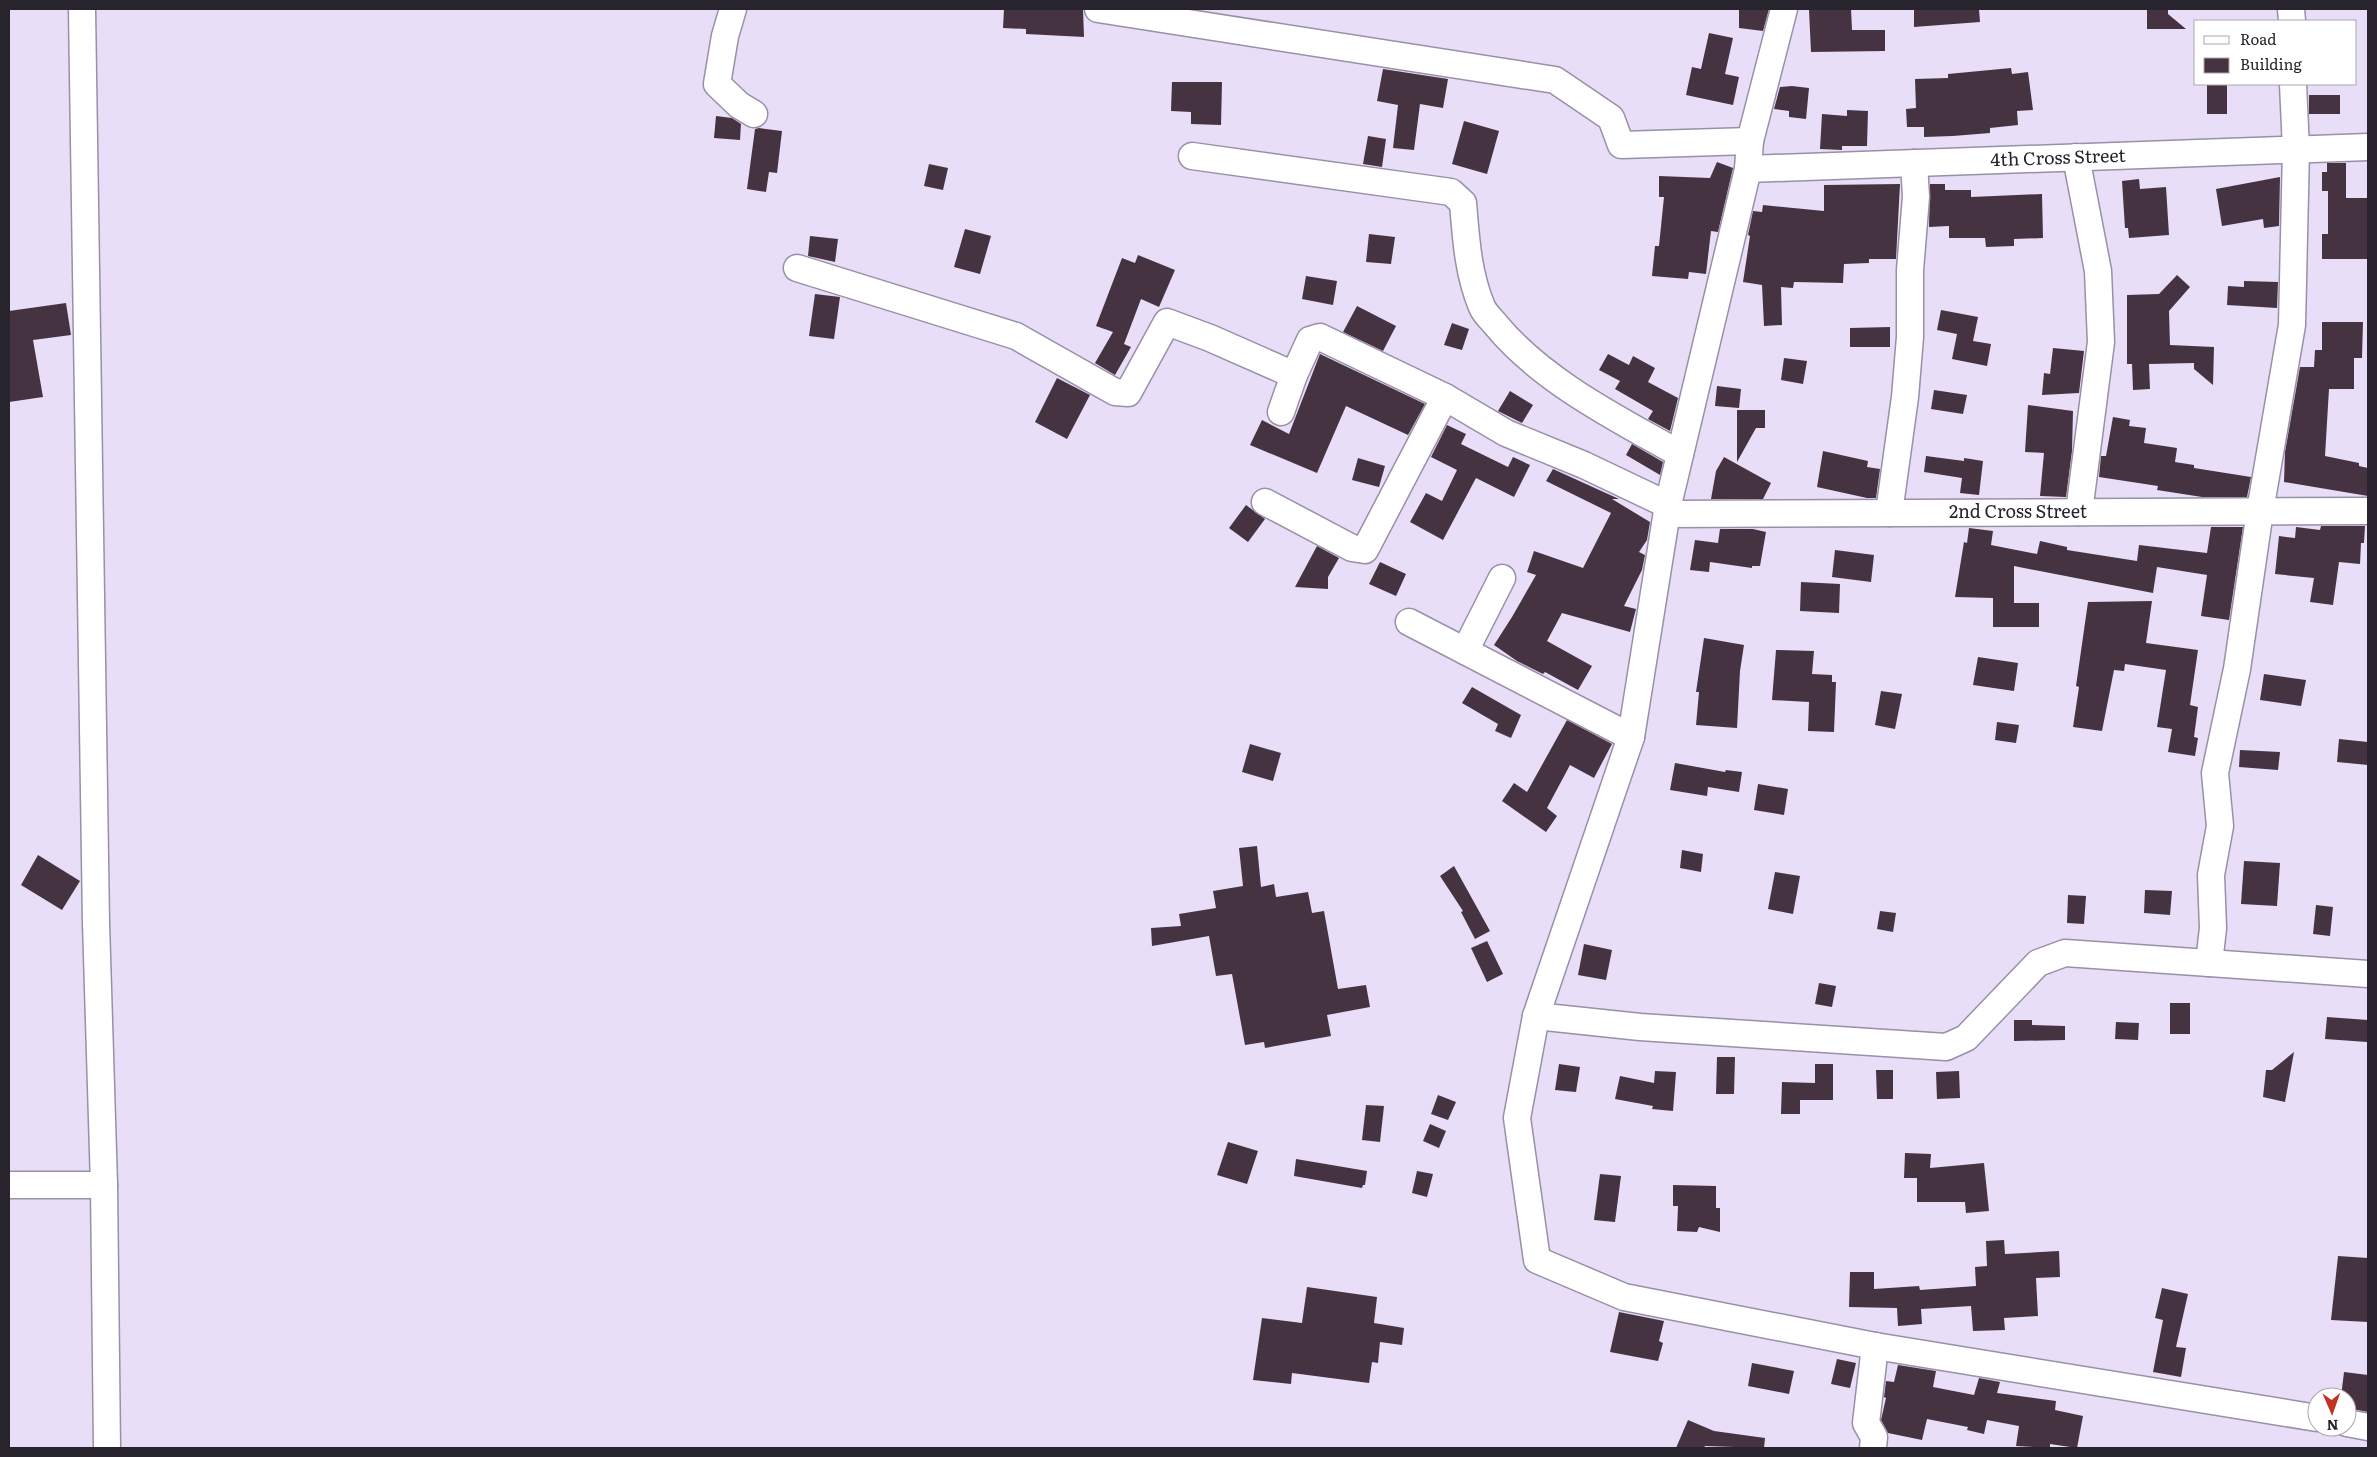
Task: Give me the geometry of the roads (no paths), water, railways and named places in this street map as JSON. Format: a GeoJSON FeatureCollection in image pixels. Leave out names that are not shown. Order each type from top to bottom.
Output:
{"type":"FeatureCollection","features":[{"type":"Feature","properties":{"kind":"street"},"geometry":{"type":"LineString","coordinates":[[82,9],[96,923],[104,1185],[107,1448]]}},
{"type":"Feature","properties":{"kind":"street"},"geometry":{"type":"LineString","coordinates":[[733,9],[725,36],[717,84],[739,105],[754,114]]}},
{"type":"Feature","properties":{"kind":"street"},"geometry":{"type":"LineString","coordinates":[[1098,9],[1554,80],[1611,118],[1621,145],[1750,141]]}},
{"type":"Feature","properties":{"kind":"street"},"geometry":{"type":"LineString","coordinates":[[1784,9],[1750,141],[1748,169],[1668,510],[1631,737],[1536,1016],[1517,1118],[1537,1260],[1624,1297],[1875,1346],[2307,1416]]}},
{"type":"Feature","properties":{"kind":"street"},"geometry":{"type":"LineString","coordinates":[[2209,963],[2213,928],[2211,875],[2220,826],[2215,773],[2237,669],[2260,511],[2292,325],[2296,149],[2294,85]]}},
{"type":"Feature","properties":{"kind":"street","name":"4th Cross Street"},"geometry":{"type":"LineString","coordinates":[[1748,169],[2368,147]]}},
{"type":"Feature","properties":{"kind":"street"},"geometry":{"type":"LineString","coordinates":[[1192,156],[1452,192],[1463,203],[1468,263],[1483,309],[1512,345],[1552,376],[1622,421],[1680,454]]}},
{"type":"Feature","properties":{"kind":"street"},"geometry":{"type":"LineString","coordinates":[[2076,157],[2098,271],[2100,342],[2079,512]]}},
{"type":"Feature","properties":{"kind":"street"},"geometry":{"type":"LineString","coordinates":[[1889,513],[1905,397],[1910,337],[1910,270],[1916,197],[1914,163]]}},
{"type":"Feature","properties":{"kind":"street"},"geometry":{"type":"LineString","coordinates":[[797,268],[1016,336],[1115,392],[1128,393],[1167,322],[1210,338],[1294,375]]}},
{"type":"Feature","properties":{"kind":"street"},"geometry":{"type":"LineString","coordinates":[[1281,412],[1294,375],[1310,340],[1320,338],[1445,397],[1506,433],[1584,465],[1668,510]]}},
{"type":"Feature","properties":{"kind":"street"},"geometry":{"type":"LineString","coordinates":[[1265,502],[1352,548],[1365,550],[1445,397]]}},
{"type":"Feature","properties":{"kind":"street","name":"2nd Cross Street"},"geometry":{"type":"LineString","coordinates":[[1668,510],[1889,513],[2368,512]]}},
{"type":"Feature","properties":{"kind":"street"},"geometry":{"type":"LineString","coordinates":[[1465,651],[1502,578]]}},
{"type":"Feature","properties":{"kind":"street"},"geometry":{"type":"LineString","coordinates":[[1410,622],[1631,737]]}},
{"type":"Feature","properties":{"kind":"street"},"geometry":{"type":"LineString","coordinates":[[1536,1016],[1640,1027],[1946,1047],[1966,1038],[2038,963],[2065,953],[2368,974]]}},
{"type":"Feature","properties":{"kind":"street"},"geometry":{"type":"LineString","coordinates":[[9,1184],[104,1185]]}},
{"type":"Feature","properties":{"kind":"street"},"geometry":{"type":"LineString","coordinates":[[1873,1448],[1874,1437],[1866,1424],[1875,1346]]}}]}
